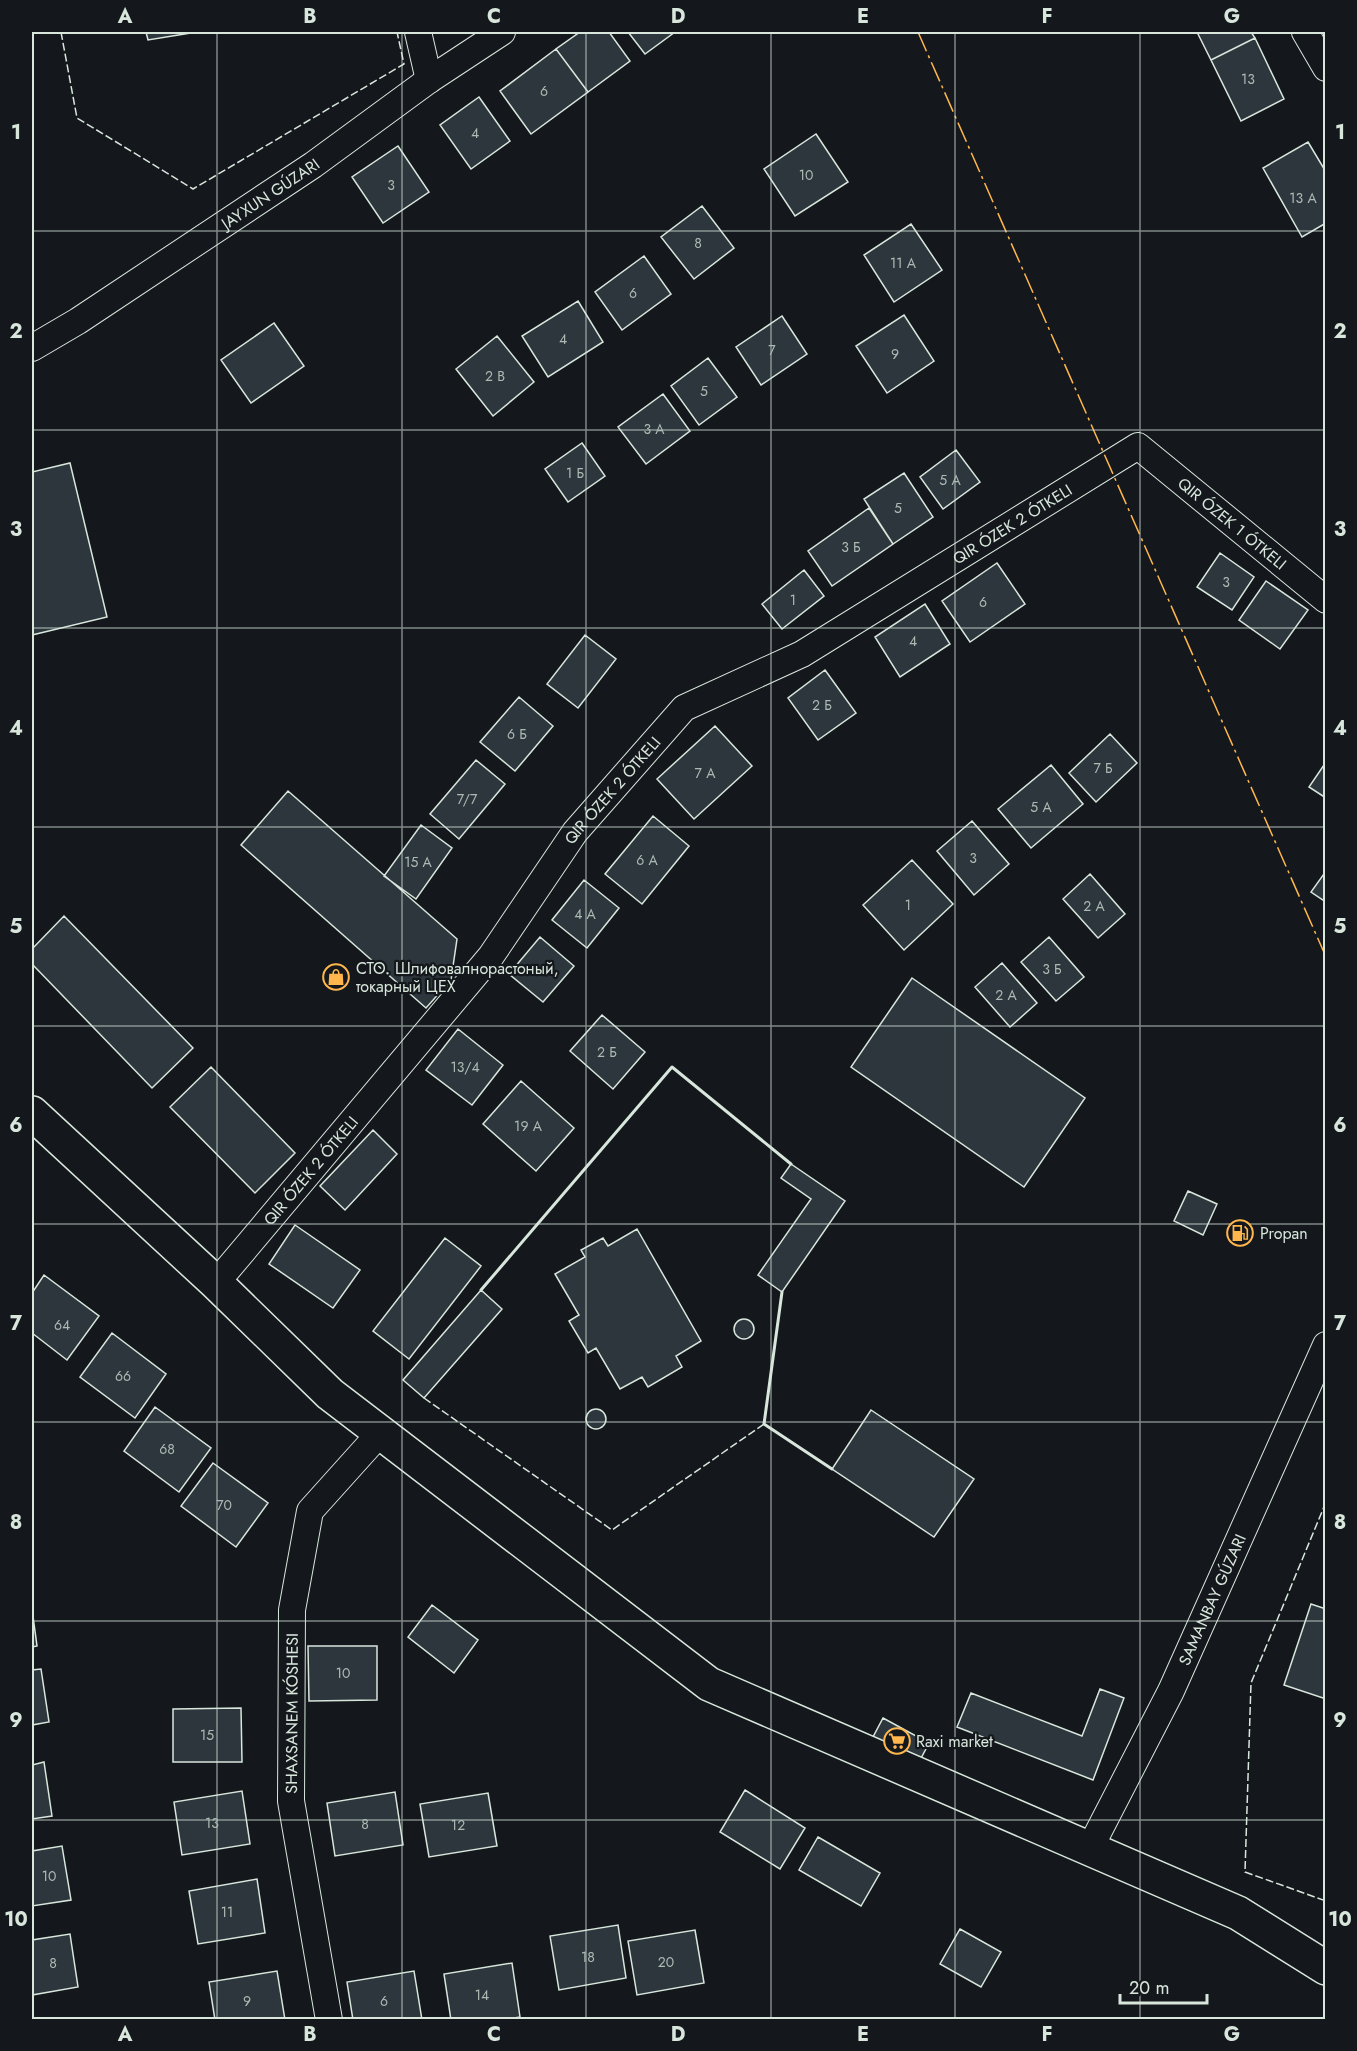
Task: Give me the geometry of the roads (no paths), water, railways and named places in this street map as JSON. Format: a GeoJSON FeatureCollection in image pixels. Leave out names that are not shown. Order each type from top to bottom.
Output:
{"type":"FeatureCollection","features":[{"type":"Feature","properties":{"kind":"street"},"geometry":{"type":"LineString","coordinates":[[418,32],[429,80]]}},
{"type":"Feature","properties":{"kind":"street"},"geometry":{"type":"LineString","coordinates":[[32,348],[78,321],[313,165],[429,80],[502,32]]}},
{"type":"Feature","properties":{"kind":"street"},"geometry":{"type":"LineString","coordinates":[[1305,32],[1326,68]]}},
{"type":"Feature","properties":{"kind":"street"},"geometry":{"type":"LineString","coordinates":[[216,1283],[491,956],[576,832],[684,708],[802,654],[1138,446],[1326,600]]}},
{"type":"Feature","properties":{"kind":"street"},"geometry":{"type":"LineString","coordinates":[[32,1113],[216,1283],[330,1394],[709,1684],[1238,1913],[1326,1968]]}},
{"type":"Feature","properties":{"kind":"street"},"geometry":{"type":"LineString","coordinates":[[1089,1850],[1171,1691],[1326,1345]]}},
{"type":"Feature","properties":{"kind":"street","name":"SHAXSANEM KÓSHESI"},"geometry":{"type":"LineString","coordinates":[[329,2019],[291,1801],[292,1610],[309,1511],[381,1432]]}},
{"type":"Feature","properties":{"kind":"place","name":"СТО. Шлифовалнорастоный, токарный ЦЕХ"},"geometry":{"type":"Point","coordinates":[336,977]}},
{"type":"Feature","properties":{"kind":"place","name":"Propan"},"geometry":{"type":"Point","coordinates":[1240,1233]}},
{"type":"Feature","properties":{"kind":"place","name":"Raxi market"},"geometry":{"type":"Point","coordinates":[897,1741]}}]}
